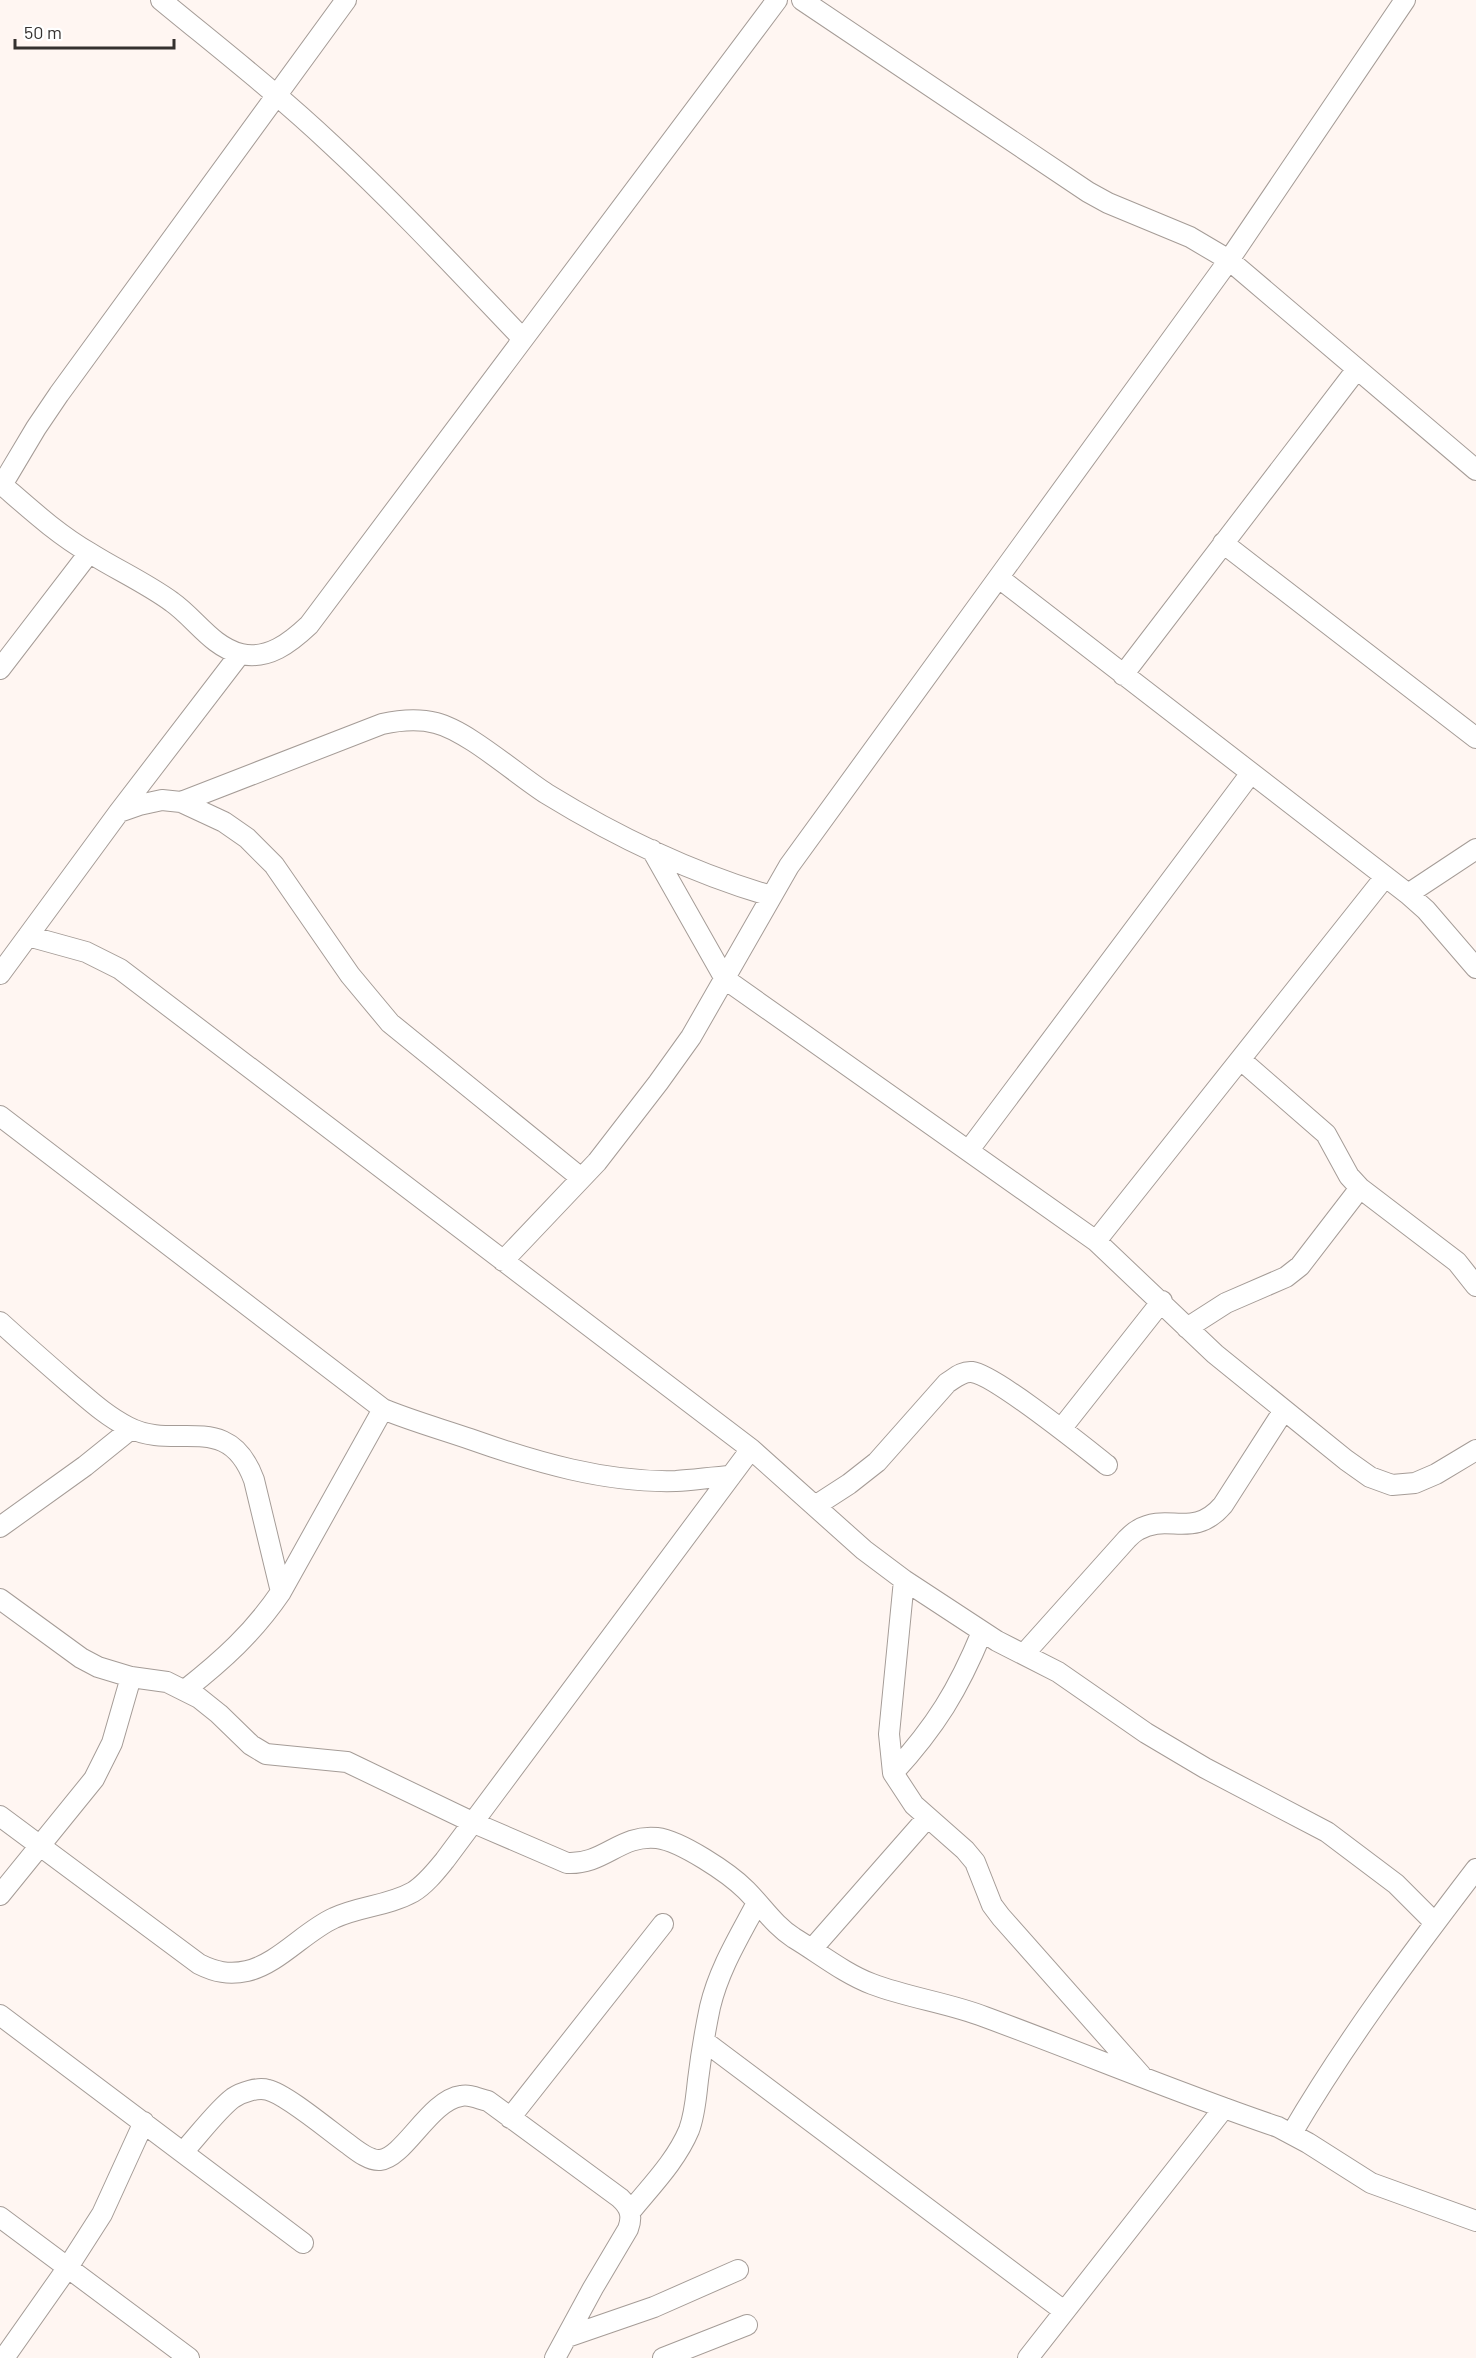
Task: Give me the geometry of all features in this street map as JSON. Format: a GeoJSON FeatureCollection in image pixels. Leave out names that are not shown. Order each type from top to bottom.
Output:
{"type":"FeatureCollection","features":[{"type":"Feature","properties":{"kind":"street"},"geometry":{"type":"LineString","coordinates":[[161,0],[276,94],[383,193],[523,339]]}},
{"type":"Feature","properties":{"kind":"street"},"geometry":{"type":"LineString","coordinates":[[346,0],[59,394],[1,484],[43,520],[88,553],[158,592],[175,604],[223,647],[240,654],[256,655],[275,651],[292,642],[309,625],[777,0]]}},
{"type":"Feature","properties":{"kind":"street"},"geometry":{"type":"LineString","coordinates":[[802,0],[1088,192],[1108,203],[1190,237],[1228,260],[1476,470]]}},
{"type":"Feature","properties":{"kind":"street"},"geometry":{"type":"LineString","coordinates":[[503,1261],[597,1162],[691,1037],[771,896],[812,833],[1228,260],[1405,0]]}},
{"type":"Feature","properties":{"kind":"street"},"geometry":{"type":"LineString","coordinates":[[1123,675],[1357,369]]}},
{"type":"Feature","properties":{"kind":"street"},"geometry":{"type":"LineString","coordinates":[[1223,543],[1476,738]]}},
{"type":"Feature","properties":{"kind":"street"},"geometry":{"type":"LineString","coordinates":[[0,669],[88,553]]}},
{"type":"Feature","properties":{"kind":"street"},"geometry":{"type":"LineString","coordinates":[[999,578],[1408,894],[1426,910],[1476,968]]}},
{"type":"Feature","properties":{"kind":"street"},"geometry":{"type":"LineString","coordinates":[[0,974],[119,812],[240,654]]}},
{"type":"Feature","properties":{"kind":"street"},"geometry":{"type":"LineString","coordinates":[[181,802],[382,724],[406,719],[436,723],[460,734],[546,793],[603,827],[705,875],[771,896]]}},
{"type":"Feature","properties":{"kind":"street"},"geometry":{"type":"LineString","coordinates":[[969,1150],[1251,773]]}},
{"type":"Feature","properties":{"kind":"street"},"geometry":{"type":"LineString","coordinates":[[119,812],[162,800],[181,802],[216,818],[247,838],[274,865],[350,975],[390,1023],[581,1178]]}},
{"type":"Feature","properties":{"kind":"street"},"geometry":{"type":"LineString","coordinates":[[1408,894],[1476,849]]}},
{"type":"Feature","properties":{"kind":"street"},"geometry":{"type":"LineString","coordinates":[[652,850],[725,979],[1096,1240],[1215,1354],[1370,1477],[1392,1485],[1415,1483],[1436,1474],[1476,1450]]}},
{"type":"Feature","properties":{"kind":"street"},"geometry":{"type":"LineString","coordinates":[[1096,1240],[1385,877]]}},
{"type":"Feature","properties":{"kind":"street"},"geometry":{"type":"LineString","coordinates":[[28,936],[86,952],[120,969],[751,1449],[864,1550],[904,1580],[982,1632],[1058,1672],[1146,1733],[1205,1768],[1327,1832],[1396,1884],[1435,1923]]}},
{"type":"Feature","properties":{"kind":"street"},"geometry":{"type":"LineString","coordinates":[[1241,1060],[1326,1134],[1349,1176],[1360,1188],[1456,1262],[1476,1286]]}},
{"type":"Feature","properties":{"kind":"street"},"geometry":{"type":"LineString","coordinates":[[0,1116],[383,1409],[418,1423],[559,1467],[610,1476],[663,1480],[731,1476]]}},
{"type":"Feature","properties":{"kind":"street"},"geometry":{"type":"LineString","coordinates":[[1188,1328],[1226,1303],[1286,1277],[1300,1266],[1360,1188]]}},
{"type":"Feature","properties":{"kind":"street"},"geometry":{"type":"LineString","coordinates":[[1061,1429],[1162,1301]]}},
{"type":"Feature","properties":{"kind":"street"},"geometry":{"type":"LineString","coordinates":[[0,1322],[108,1416],[131,1429],[146,1433],[213,1438],[239,1451],[248,1464],[254,1480],[281,1592]]}},
{"type":"Feature","properties":{"kind":"street"},"geometry":{"type":"LineString","coordinates":[[815,1506],[877,1462],[947,1383],[960,1374],[972,1372],[984,1377],[1061,1429],[1107,1465]]}},
{"type":"Feature","properties":{"kind":"street"},"geometry":{"type":"LineString","coordinates":[[185,1690],[227,1657],[267,1612],[281,1592],[383,1409]]}},
{"type":"Feature","properties":{"kind":"street"},"geometry":{"type":"LineString","coordinates":[[1024,1654],[1127,1539],[1138,1530],[1152,1525],[1188,1525],[1214,1516],[1284,1410]]}},
{"type":"Feature","properties":{"kind":"street"},"geometry":{"type":"LineString","coordinates":[[0,1527],[85,1466],[131,1429]]}},
{"type":"Feature","properties":{"kind":"street"},"geometry":{"type":"LineString","coordinates":[[0,1816],[199,1964],[216,1972],[233,1973],[251,1970],[273,1959],[333,1918],[393,1901],[413,1892],[429,1880],[474,1822],[751,1449]]}},
{"type":"Feature","properties":{"kind":"street"},"geometry":{"type":"LineString","coordinates":[[904,1580],[889,1734],[893,1773],[914,1805],[965,1850],[975,1862],[992,1905],[1001,1917],[1143,2077]]}},
{"type":"Feature","properties":{"kind":"street"},"geometry":{"type":"LineString","coordinates":[[0,1599],[81,1658],[98,1667],[131,1677],[167,1682],[185,1690],[212,1709],[251,1745],[266,1755],[346,1762],[567,1863],[594,1860],[622,1843],[640,1838],[658,1838],[675,1844],[714,1866],[746,1890],[780,1927],[871,1984],[982,2015],[1292,2133],[1371,2183],[1476,2221]]}},
{"type":"Feature","properties":{"kind":"street"},"geometry":{"type":"LineString","coordinates":[[893,1773],[921,1742],[946,1708],[966,1671],[982,1632]]}},
{"type":"Feature","properties":{"kind":"street"},"geometry":{"type":"LineString","coordinates":[[0,1895],[94,1779],[106,1759],[131,1677]]}},
{"type":"Feature","properties":{"kind":"street"},"geometry":{"type":"LineString","coordinates":[[812,1949],[927,1818]]}},
{"type":"Feature","properties":{"kind":"street"},"geometry":{"type":"LineString","coordinates":[[1292,2133],[1318,2088],[1476,1869]]}},
{"type":"Feature","properties":{"kind":"street"},"geometry":{"type":"LineString","coordinates":[[630,2212],[670,2163],[690,2128],[704,2041],[720,1971],[758,1903]]}},
{"type":"Feature","properties":{"kind":"street"},"geometry":{"type":"LineString","coordinates":[[510,2118],[663,1924]]}},
{"type":"Feature","properties":{"kind":"street"},"geometry":{"type":"LineString","coordinates":[[0,2015],[303,2243]]}},
{"type":"Feature","properties":{"kind":"street"},"geometry":{"type":"LineString","coordinates":[[704,2041],[1064,2311]]}},
{"type":"Feature","properties":{"kind":"street"},"geometry":{"type":"LineString","coordinates":[[183,2152],[234,2098],[252,2090],[268,2090],[286,2100],[362,2154],[378,2161],[394,2153],[432,2113],[460,2096],[471,2096],[488,2101],[620,2198],[626,2203],[630,2212],[631,2220],[628,2229],[555,2358]]}},
{"type":"Feature","properties":{"kind":"street"},"geometry":{"type":"LineString","coordinates":[[1028,2358],[1224,2108]]}},
{"type":"Feature","properties":{"kind":"street"},"geometry":{"type":"LineString","coordinates":[[4,2358],[102,2214],[144,2122]]}},
{"type":"Feature","properties":{"kind":"street"},"geometry":{"type":"LineString","coordinates":[[0,2217],[189,2358]]}},
{"type":"Feature","properties":{"kind":"street"},"geometry":{"type":"LineString","coordinates":[[567,2337],[654,2307],[738,2270]]}},
{"type":"Feature","properties":{"kind":"street"},"geometry":{"type":"LineString","coordinates":[[663,2358],[747,2325]]}}]}
